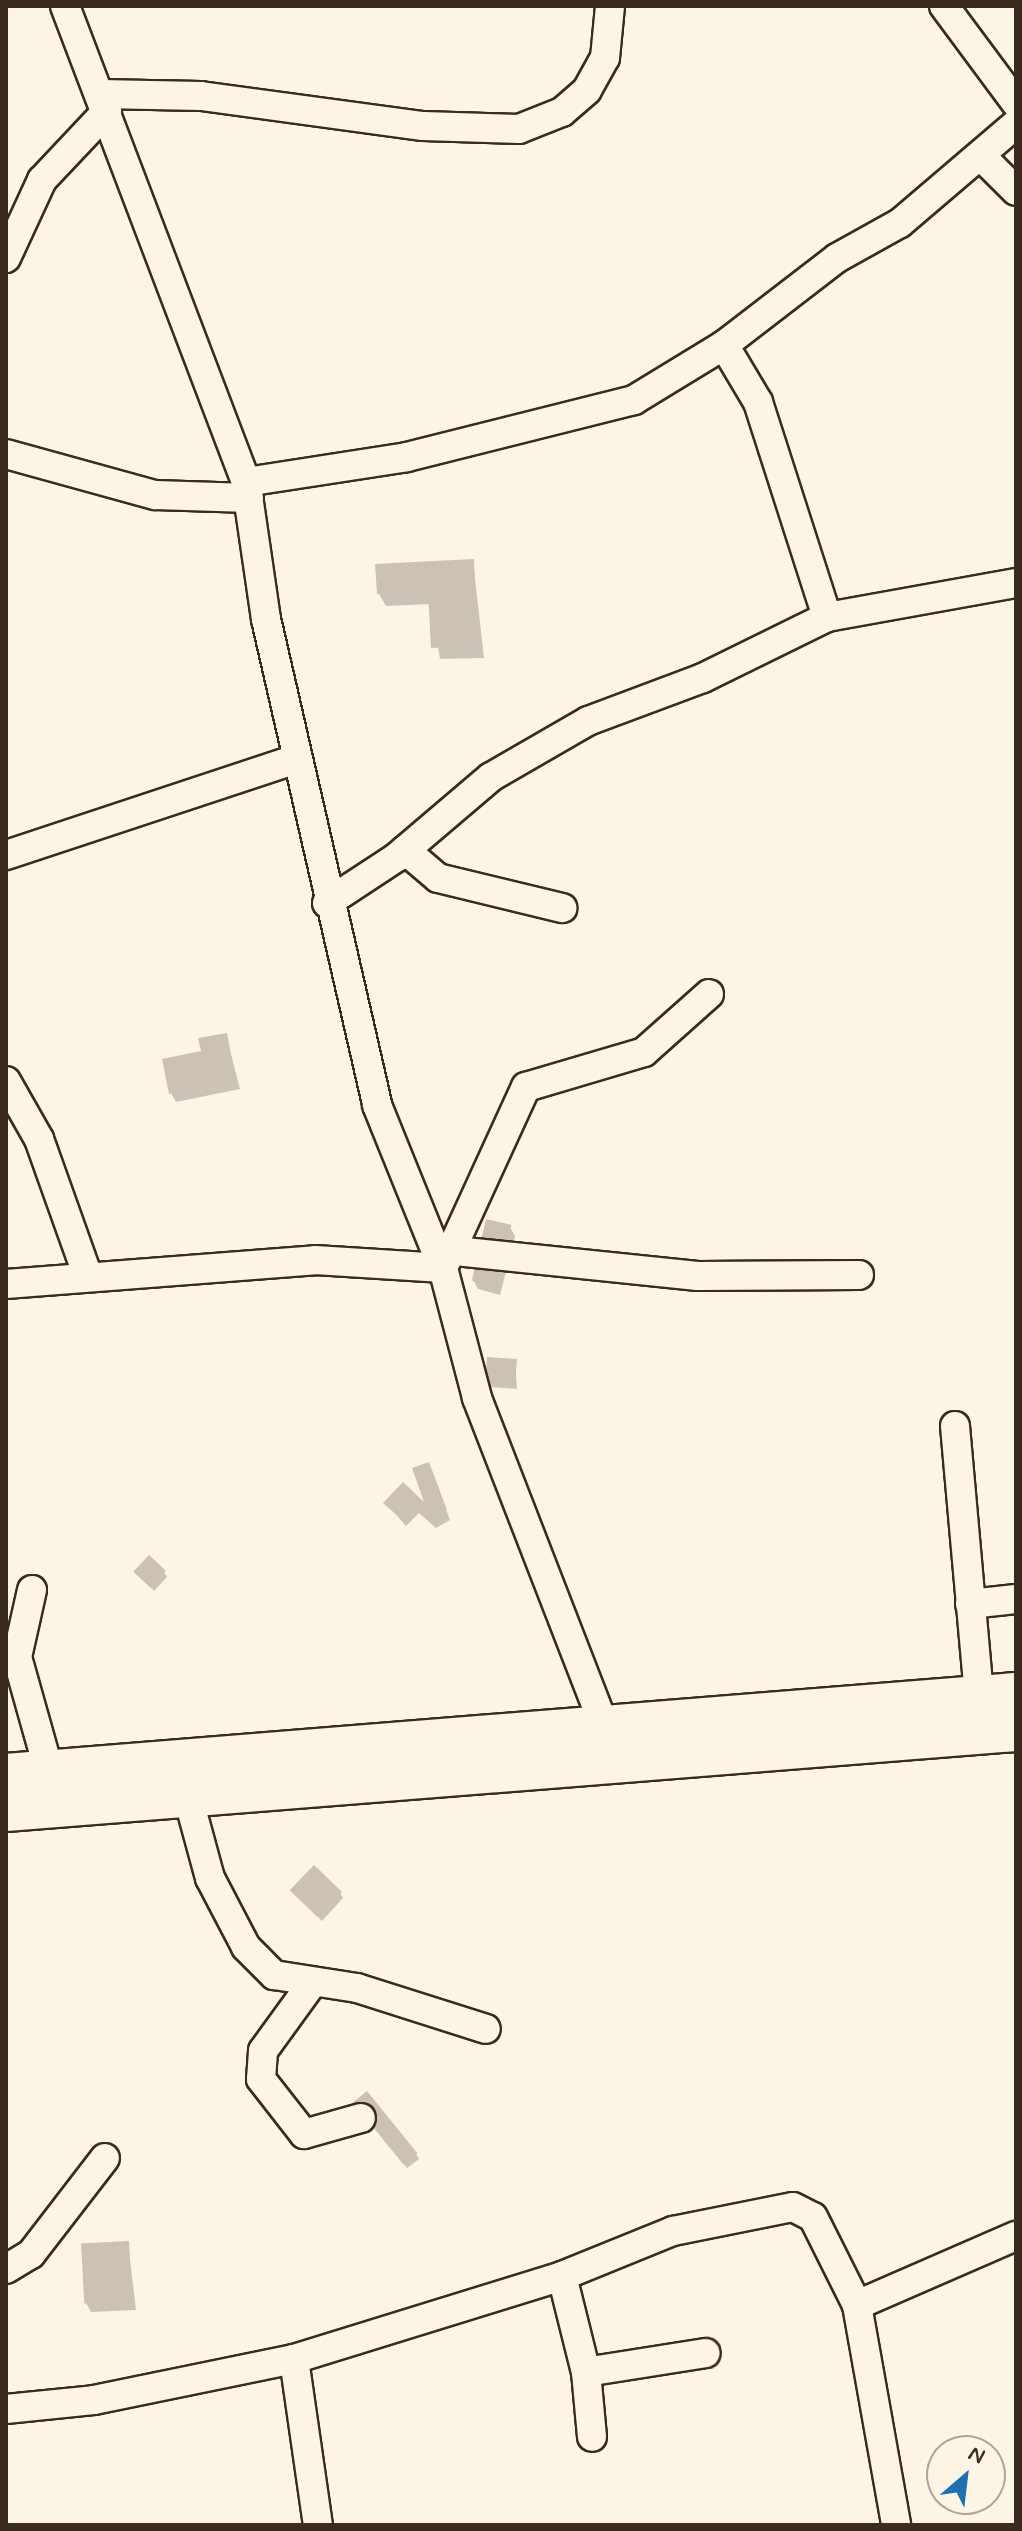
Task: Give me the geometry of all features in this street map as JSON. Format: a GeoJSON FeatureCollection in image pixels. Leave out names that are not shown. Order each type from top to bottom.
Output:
{"type":"FeatureCollection","features":[{"type":"Feature","properties":{"kind":"highway"},"geometry":{"type":"LineString","coordinates":[[6,1774],[998,1695]]}},
{"type":"Feature","properties":{"kind":"highway"},"geometry":{"type":"LineString","coordinates":[[6,1811],[1016,1731]]}},
{"type":"Feature","properties":{"kind":"street"},"geometry":{"type":"LineString","coordinates":[[65,6],[247,490],[296,759],[327,903],[377,1105],[443,1256],[477,1398],[604,1726]]}},
{"type":"Feature","properties":{"kind":"street"},"geometry":{"type":"LineString","coordinates":[[6,258],[42,180],[103,103],[201,96],[423,126],[519,129],[562,112],[587,90],[605,58],[610,6]]}},
{"type":"Feature","properties":{"kind":"street"},"geometry":{"type":"LineString","coordinates":[[944,6],[1016,103]]}},
{"type":"Feature","properties":{"kind":"street"},"geometry":{"type":"LineString","coordinates":[[6,454],[155,495],[247,490],[568,422],[634,400],[724,345],[982,157],[1016,124]]}},
{"type":"Feature","properties":{"kind":"street"},"geometry":{"type":"LineString","coordinates":[[982,157],[1016,191]]}},
{"type":"Feature","properties":{"kind":"street"},"geometry":{"type":"LineString","coordinates":[[724,345],[758,402],[827,617]]}},
{"type":"Feature","properties":{"kind":"street"},"geometry":{"type":"LineString","coordinates":[[327,903],[405,850],[541,745],[827,617],[1016,583]]}},
{"type":"Feature","properties":{"kind":"street"},"geometry":{"type":"LineString","coordinates":[[6,855],[296,759]]}},
{"type":"Feature","properties":{"kind":"street"},"geometry":{"type":"LineString","coordinates":[[405,850],[447,882],[562,908]]}},
{"type":"Feature","properties":{"kind":"street"},"geometry":{"type":"LineString","coordinates":[[443,1256],[526,1087],[644,1052],[709,994]]}},
{"type":"Feature","properties":{"kind":"street"},"geometry":{"type":"LineString","coordinates":[[6,1081],[39,1139],[87,1274]]}},
{"type":"Feature","properties":{"kind":"street"},"geometry":{"type":"LineString","coordinates":[[6,1284],[87,1274],[315,1260],[443,1256],[698,1276],[859,1275]]}},
{"type":"Feature","properties":{"kind":"street"},"geometry":{"type":"LineString","coordinates":[[955,1426],[970,1604],[998,1695]]}},
{"type":"Feature","properties":{"kind":"street"},"geometry":{"type":"LineString","coordinates":[[32,1590],[17,1657],[49,1771]]}},
{"type":"Feature","properties":{"kind":"street"},"geometry":{"type":"LineString","coordinates":[[970,1604],[1016,1599]]}},
{"type":"Feature","properties":{"kind":"street"},"geometry":{"type":"LineString","coordinates":[[188,1797],[210,1878],[246,1947],[274,1975],[310,1986],[370,1991],[486,2029]]}},
{"type":"Feature","properties":{"kind":"street"},"geometry":{"type":"LineString","coordinates":[[310,1986],[263,2051],[261,2079],[304,2134],[361,2118]]}},
{"type":"Feature","properties":{"kind":"street"},"geometry":{"type":"LineString","coordinates":[[6,2269],[31,2254],[105,2158]]}},
{"type":"Feature","properties":{"kind":"street"},"geometry":{"type":"LineString","coordinates":[[6,2409],[94,2400],[294,2359],[562,2276],[673,2231],[793,2207],[813,2217],[857,2305],[893,2524]]}},
{"type":"Feature","properties":{"kind":"street"},"geometry":{"type":"LineString","coordinates":[[857,2305],[1016,2236]]}},
{"type":"Feature","properties":{"kind":"street"},"geometry":{"type":"LineString","coordinates":[[562,2276],[586,2372],[592,2437]]}},
{"type":"Feature","properties":{"kind":"street"},"geometry":{"type":"LineString","coordinates":[[586,2372],[706,2353]]}},
{"type":"Feature","properties":{"kind":"street"},"geometry":{"type":"LineString","coordinates":[[294,2359],[318,2525]]}},
{"type":"Feature","properties":{"kind":"building"},"geometry":{"type":"Polygon","coordinates":[[[474,559],[478,646],[431,648],[428,592],[377,594],[375,564],[474,559]]]}},
{"type":"Feature","properties":{"kind":"building"},"geometry":{"type":"Polygon","coordinates":[[[227,1033],[236,1081],[169,1094],[162,1059],[201,1051],[198,1038],[227,1033]]]}},
{"type":"Feature","properties":{"kind":"building"},"geometry":{"type":"Polygon","coordinates":[[[486,1219],[511,1225],[497,1286],[472,1280],[486,1219]]]}},
{"type":"Feature","properties":{"kind":"building"},"geometry":{"type":"Polygon","coordinates":[[[487,1357],[517,1359],[515,1384],[485,1382],[487,1357]]]}},
{"type":"Feature","properties":{"kind":"building"},"geometry":{"type":"Polygon","coordinates":[[[429,1462],[447,1510],[429,1520],[413,1505],[401,1519],[383,1503],[403,1482],[424,1502],[412,1468],[429,1462]]]}},
{"type":"Feature","properties":{"kind":"building"},"geometry":{"type":"Polygon","coordinates":[[[149,1555],[166,1571],[150,1588],[133,1572],[149,1555]]]}},
{"type":"Feature","properties":{"kind":"building"},"geometry":{"type":"Polygon","coordinates":[[[314,1865],[342,1892],[318,1917],[290,1890],[314,1865]]]}},
{"type":"Feature","properties":{"kind":"building"},"geometry":{"type":"Polygon","coordinates":[[[367,2091],[417,2153],[403,2164],[353,2102],[367,2091]]]}},
{"type":"Feature","properties":{"kind":"building"},"geometry":{"type":"Polygon","coordinates":[[[129,2241],[132,2301],[84,2303],[81,2244],[129,2241]]]}}]}
